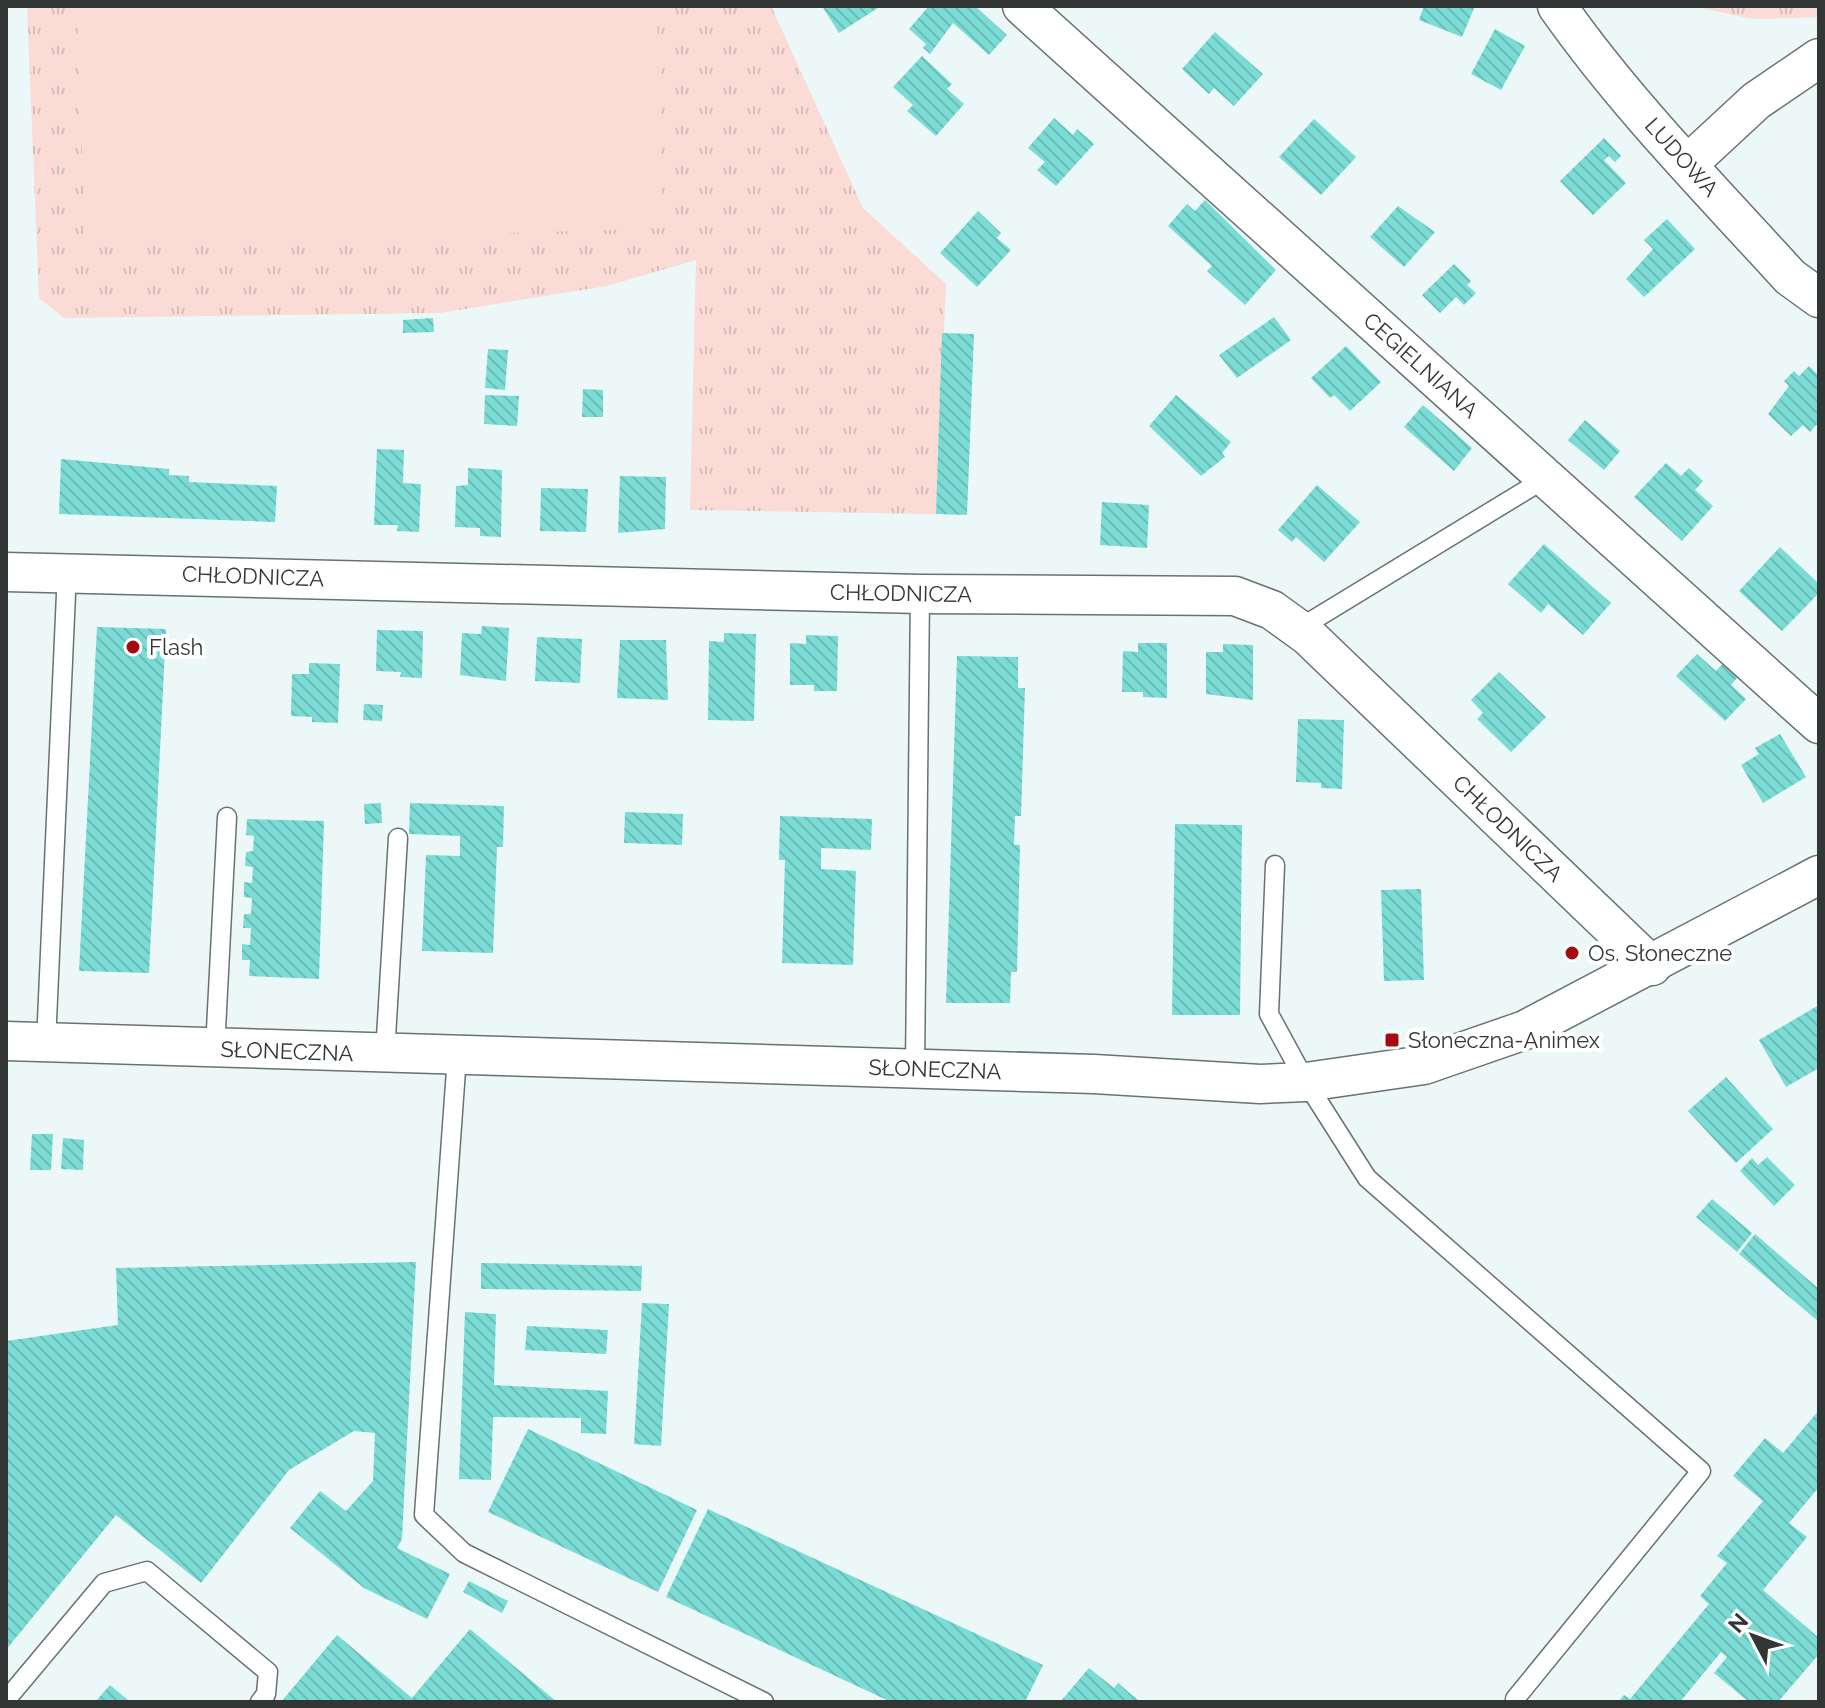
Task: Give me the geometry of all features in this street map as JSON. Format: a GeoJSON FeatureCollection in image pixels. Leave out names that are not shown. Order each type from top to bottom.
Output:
{"type":"FeatureCollection","features":[{"type":"Feature","properties":{"kind":"street","name":"CEGIELNIANA"},"geometry":{"type":"LineString","coordinates":[[1022,6],[1819,724]]}},
{"type":"Feature","properties":{"kind":"street","name":"LUDOWA"},"geometry":{"type":"LineString","coordinates":[[1557,6],[1594,57],[1688,164],[1790,277],[1819,298]]}},
{"type":"Feature","properties":{"kind":"street"},"geometry":{"type":"LineString","coordinates":[[1688,164],[1756,101],[1819,58]]}},
{"type":"Feature","properties":{"kind":"street","name":"CHŁODNICZA"},"geometry":{"type":"LineString","coordinates":[[6,572],[67,571],[920,594],[1235,596],[1272,610],[1300,628],[1652,966]]}},
{"type":"Feature","properties":{"kind":"street","name":"SŁONECZNA"},"geometry":{"type":"LineString","coordinates":[[6,1041],[915,1068],[1260,1084],[1306,1082],[1424,1065],[1525,1030],[1652,966],[1819,875]]}},
{"type":"Feature","properties":{"kind":"lane"},"geometry":{"type":"LineString","coordinates":[[1300,628],[1546,478]]}},
{"type":"Feature","properties":{"kind":"lane"},"geometry":{"type":"LineString","coordinates":[[46,1043],[67,571]]}},
{"type":"Feature","properties":{"kind":"lane"},"geometry":{"type":"LineString","coordinates":[[915,1068],[920,594]]}},
{"type":"Feature","properties":{"kind":"lane"},"geometry":{"type":"LineString","coordinates":[[215,1049],[227,817]]}},
{"type":"Feature","properties":{"kind":"lane"},"geometry":{"type":"LineString","coordinates":[[385,1054],[398,838]]}},
{"type":"Feature","properties":{"kind":"lane"},"geometry":{"type":"LineString","coordinates":[[1275,865],[1269,1014],[1306,1082],[1367,1178],[1701,1471],[1515,1699]]}},
{"type":"Feature","properties":{"kind":"lane"},"geometry":{"type":"LineString","coordinates":[[457,1056],[424,1515],[464,1553],[764,1702]]}},
{"type":"Feature","properties":{"kind":"lane"},"geometry":{"type":"LineString","coordinates":[[12,1699],[104,1583],[147,1571],[268,1672],[266,1694],[260,1702]]}},
{"type":"Feature","properties":{"kind":"green space"},"geometry":{"type":"Polygon","coordinates":[[[27,6],[771,6],[863,208],[946,284],[936,514],[690,510],[696,260],[607,286],[440,313],[64,318],[39,298],[27,6]]]}},
{"type":"Feature","properties":{"kind":"green space"},"geometry":{"type":"Polygon","coordinates":[[[77,6],[657,6],[663,228],[85,248],[77,6]]]}},
{"type":"Feature","properties":{"kind":"green space"},"geometry":{"type":"Polygon","coordinates":[[[1691,6],[1819,6],[1819,17],[1753,19],[1691,6]]]}},
{"type":"Feature","properties":{"kind":"building"},"geometry":{"type":"Polygon","coordinates":[[[822,6],[881,6],[839,33],[822,6]]]}},
{"type":"Feature","properties":{"kind":"building"},"geometry":{"type":"Polygon","coordinates":[[[929,6],[975,6],[1007,35],[989,55],[953,23],[930,54],[923,48],[926,44],[909,29],[929,6]]]}},
{"type":"Feature","properties":{"kind":"building"},"geometry":{"type":"Polygon","coordinates":[[[1424,6],[1475,6],[1462,37],[1419,20],[1424,6]]]}},
{"type":"Feature","properties":{"kind":"building"},"geometry":{"type":"Polygon","coordinates":[[[1495,29],[1525,46],[1501,90],[1471,74],[1495,29]]]}},
{"type":"Feature","properties":{"kind":"building"},"geometry":{"type":"Polygon","coordinates":[[[1215,32],[1263,74],[1234,106],[1214,88],[1209,94],[1182,69],[1215,32]]]}},
{"type":"Feature","properties":{"kind":"building"},"geometry":{"type":"Polygon","coordinates":[[[922,56],[952,84],[947,89],[964,104],[936,136],[907,111],[913,105],[893,87],[922,56]]]}},
{"type":"Feature","properties":{"kind":"building"},"geometry":{"type":"Polygon","coordinates":[[[1054,118],[1073,135],[1077,129],[1094,144],[1056,186],[1037,170],[1045,162],[1028,148],[1054,118]]]}},
{"type":"Feature","properties":{"kind":"building"},"geometry":{"type":"Polygon","coordinates":[[[1314,119],[1356,157],[1321,195],[1279,157],[1314,119]]]}},
{"type":"Feature","properties":{"kind":"building"},"geometry":{"type":"Polygon","coordinates":[[[1604,138],[1621,156],[1615,162],[1609,156],[1604,160],[1626,183],[1593,215],[1560,181],[1604,138]]]}},
{"type":"Feature","properties":{"kind":"building"},"geometry":{"type":"Polygon","coordinates":[[[1205,200],[1276,270],[1245,305],[1207,271],[1212,266],[1168,226],[1187,204],[1195,211],[1205,200]]]}},
{"type":"Feature","properties":{"kind":"building"},"geometry":{"type":"Polygon","coordinates":[[[1398,206],[1435,232],[1404,267],[1370,237],[1398,206]]]}},
{"type":"Feature","properties":{"kind":"building"},"geometry":{"type":"Polygon","coordinates":[[[978,211],[1001,233],[997,238],[1011,250],[977,287],[940,253],[978,211]]]}},
{"type":"Feature","properties":{"kind":"building"},"geometry":{"type":"Polygon","coordinates":[[[1667,219],[1695,249],[1644,297],[1626,279],[1653,249],[1644,240],[1667,219]]]}},
{"type":"Feature","properties":{"kind":"building"},"geometry":{"type":"Polygon","coordinates":[[[1454,264],[1471,281],[1467,285],[1476,293],[1464,305],[1456,297],[1440,313],[1422,295],[1454,264]]]}},
{"type":"Feature","properties":{"kind":"building"},"geometry":{"type":"Polygon","coordinates":[[[1274,317],[1291,340],[1237,378],[1219,355],[1274,317]]]}},
{"type":"Feature","properties":{"kind":"building"},"geometry":{"type":"Polygon","coordinates":[[[433,318],[434,332],[403,333],[403,320],[433,318]]]}},
{"type":"Feature","properties":{"kind":"building"},"geometry":{"type":"Polygon","coordinates":[[[942,333],[974,334],[967,515],[936,514],[942,333]]]}},
{"type":"Feature","properties":{"kind":"building"},"geometry":{"type":"Polygon","coordinates":[[[1346,346],[1381,382],[1350,411],[1334,395],[1330,398],[1311,378],[1346,346]]]}},
{"type":"Feature","properties":{"kind":"building"},"geometry":{"type":"Polygon","coordinates":[[[488,349],[508,350],[505,390],[485,388],[488,349]]]}},
{"type":"Feature","properties":{"kind":"building"},"geometry":{"type":"Polygon","coordinates":[[[1809,366],[1819,376],[1819,422],[1810,432],[1803,425],[1791,436],[1768,414],[1789,386],[1784,381],[1794,371],[1799,376],[1809,366]]]}},
{"type":"Feature","properties":{"kind":"building"},"geometry":{"type":"Polygon","coordinates":[[[583,389],[603,390],[603,417],[582,417],[583,389]]]}},
{"type":"Feature","properties":{"kind":"building"},"geometry":{"type":"Polygon","coordinates":[[[485,395],[519,396],[517,426],[484,424],[485,395]]]}},
{"type":"Feature","properties":{"kind":"building"},"geometry":{"type":"Polygon","coordinates":[[[1176,395],[1231,442],[1222,453],[1225,457],[1201,476],[1149,426],[1176,395]]]}},
{"type":"Feature","properties":{"kind":"building"},"geometry":{"type":"Polygon","coordinates":[[[1423,405],[1472,448],[1454,471],[1404,427],[1423,405]]]}},
{"type":"Feature","properties":{"kind":"building"},"geometry":{"type":"Polygon","coordinates":[[[1585,420],[1620,451],[1604,470],[1568,440],[1585,420]]]}},
{"type":"Feature","properties":{"kind":"building"},"geometry":{"type":"Polygon","coordinates":[[[377,449],[404,450],[403,483],[421,484],[419,532],[397,531],[398,525],[374,525],[377,449]]]}},
{"type":"Feature","properties":{"kind":"building"},"geometry":{"type":"Polygon","coordinates":[[[61,459],[169,469],[169,475],[189,476],[189,482],[277,486],[275,522],[59,514],[61,459]]]}},
{"type":"Feature","properties":{"kind":"building"},"geometry":{"type":"Polygon","coordinates":[[[1666,463],[1681,476],[1689,468],[1703,481],[1695,490],[1713,506],[1682,541],[1634,497],[1666,463]]]}},
{"type":"Feature","properties":{"kind":"building"},"geometry":{"type":"Polygon","coordinates":[[[468,468],[502,470],[501,537],[480,536],[480,528],[455,527],[456,486],[468,485],[468,468]]]}},
{"type":"Feature","properties":{"kind":"building"},"geometry":{"type":"Polygon","coordinates":[[[620,476],[666,477],[665,529],[618,533],[620,476]]]}},
{"type":"Feature","properties":{"kind":"building"},"geometry":{"type":"Polygon","coordinates":[[[1317,485],[1360,522],[1324,562],[1296,537],[1292,542],[1278,530],[1317,485]]]}},
{"type":"Feature","properties":{"kind":"building"},"geometry":{"type":"Polygon","coordinates":[[[541,488],[588,489],[586,532],[540,531],[541,488]]]}},
{"type":"Feature","properties":{"kind":"building"},"geometry":{"type":"Polygon","coordinates":[[[1102,502],[1149,505],[1147,548],[1100,545],[1102,502]]]}},
{"type":"Feature","properties":{"kind":"building"},"geometry":{"type":"Polygon","coordinates":[[[1544,544],[1611,603],[1583,635],[1548,604],[1541,613],[1508,584],[1544,544]]]}},
{"type":"Feature","properties":{"kind":"building"},"geometry":{"type":"Polygon","coordinates":[[[1780,547],[1819,584],[1819,593],[1782,631],[1739,591],[1780,547]]]}},
{"type":"Feature","properties":{"kind":"building"},"geometry":{"type":"Polygon","coordinates":[[[482,626],[509,628],[506,681],[460,675],[462,633],[481,634],[482,626]]]}},
{"type":"Feature","properties":{"kind":"building"},"geometry":{"type":"Polygon","coordinates":[[[97,627],[166,629],[149,973],[79,971],[97,627]]]}},
{"type":"Feature","properties":{"kind":"building"},"geometry":{"type":"Polygon","coordinates":[[[377,630],[423,631],[422,678],[400,677],[401,672],[376,671],[377,630]]]}},
{"type":"Feature","properties":{"kind":"building"},"geometry":{"type":"Polygon","coordinates":[[[724,633],[756,634],[754,721],[708,720],[709,641],[724,642],[724,633]]]}},
{"type":"Feature","properties":{"kind":"building"},"geometry":{"type":"Polygon","coordinates":[[[806,635],[838,636],[837,691],[814,691],[814,685],[790,685],[790,643],[806,644],[806,635]]]}},
{"type":"Feature","properties":{"kind":"building"},"geometry":{"type":"Polygon","coordinates":[[[537,637],[582,639],[580,683],[535,681],[537,637]]]}},
{"type":"Feature","properties":{"kind":"building"},"geometry":{"type":"Polygon","coordinates":[[[620,640],[666,640],[668,700],[617,698],[620,640]]]}},
{"type":"Feature","properties":{"kind":"building"},"geometry":{"type":"Polygon","coordinates":[[[1138,643],[1167,643],[1167,698],[1143,697],[1143,692],[1122,692],[1123,651],[1138,652],[1138,643]]]}},
{"type":"Feature","properties":{"kind":"building"},"geometry":{"type":"Polygon","coordinates":[[[1223,644],[1253,645],[1253,700],[1206,694],[1206,652],[1223,652],[1223,644]]]}},
{"type":"Feature","properties":{"kind":"building"},"geometry":{"type":"Polygon","coordinates":[[[1697,654],[1716,671],[1726,660],[1741,673],[1731,685],[1746,699],[1725,721],[1676,676],[1697,654]]]}},
{"type":"Feature","properties":{"kind":"building"},"geometry":{"type":"Polygon","coordinates":[[[957,656],[1018,657],[1018,688],[1025,688],[1021,816],[1015,816],[1014,845],[1020,845],[1017,972],[1011,972],[1010,1003],[946,1003],[957,656]]]}},
{"type":"Feature","properties":{"kind":"building"},"geometry":{"type":"Polygon","coordinates":[[[309,663],[340,664],[338,723],[312,722],[312,717],[291,716],[292,674],[309,674],[309,663]]]}},
{"type":"Feature","properties":{"kind":"building"},"geometry":{"type":"Polygon","coordinates":[[[1499,672],[1546,717],[1511,752],[1477,719],[1483,713],[1471,700],[1499,672]]]}},
{"type":"Feature","properties":{"kind":"building"},"geometry":{"type":"Polygon","coordinates":[[[364,704],[383,705],[382,721],[363,720],[364,704]]]}},
{"type":"Feature","properties":{"kind":"building"},"geometry":{"type":"Polygon","coordinates":[[[1298,719],[1344,720],[1342,789],[1321,788],[1321,783],[1296,782],[1298,719]]]}},
{"type":"Feature","properties":{"kind":"building"},"geometry":{"type":"Polygon","coordinates":[[[1780,734],[1806,777],[1763,803],[1741,765],[1759,754],[1755,748],[1780,734]]]}},
{"type":"Feature","properties":{"kind":"building"},"geometry":{"type":"Polygon","coordinates":[[[381,803],[382,823],[365,824],[364,804],[381,803]]]}},
{"type":"Feature","properties":{"kind":"building"},"geometry":{"type":"Polygon","coordinates":[[[410,803],[504,806],[503,847],[497,847],[493,953],[422,951],[426,855],[460,856],[460,836],[409,834],[410,803]]]}},
{"type":"Feature","properties":{"kind":"building"},"geometry":{"type":"Polygon","coordinates":[[[625,812],[683,814],[682,845],[624,843],[625,812]]]}},
{"type":"Feature","properties":{"kind":"building"},"geometry":{"type":"Polygon","coordinates":[[[780,816],[872,819],[871,850],[821,848],[821,869],[856,871],[853,965],[782,963],[785,860],[779,860],[780,816]]]}},
{"type":"Feature","properties":{"kind":"building"},"geometry":{"type":"Polygon","coordinates":[[[247,819],[324,821],[319,979],[249,976],[250,960],[242,960],[242,944],[250,945],[251,928],[243,928],[244,914],[251,914],[252,898],[244,897],[244,882],[252,883],[253,867],[245,866],[246,852],[253,851],[254,836],[246,835],[247,819]]]}},
{"type":"Feature","properties":{"kind":"building"},"geometry":{"type":"Polygon","coordinates":[[[1175,824],[1242,825],[1240,1015],[1172,1015],[1175,824]]]}},
{"type":"Feature","properties":{"kind":"building"},"geometry":{"type":"Polygon","coordinates":[[[1421,889],[1424,980],[1384,981],[1381,890],[1421,889]]]}},
{"type":"Feature","properties":{"kind":"building"},"geometry":{"type":"Polygon","coordinates":[[[1819,1005],[1819,1068],[1786,1087],[1759,1040],[1819,1005]]]}},
{"type":"Feature","properties":{"kind":"building"},"geometry":{"type":"Polygon","coordinates":[[[1726,1077],[1773,1129],[1736,1163],[1688,1111],[1726,1077]]]}},
{"type":"Feature","properties":{"kind":"building"},"geometry":{"type":"Polygon","coordinates":[[[32,1134],[53,1134],[51,1170],[30,1170],[32,1134]]]}},
{"type":"Feature","properties":{"kind":"building"},"geometry":{"type":"Polygon","coordinates":[[[63,1138],[84,1140],[83,1170],[61,1169],[63,1138]]]}},
{"type":"Feature","properties":{"kind":"building"},"geometry":{"type":"Polygon","coordinates":[[[1767,1157],[1795,1185],[1774,1206],[1740,1171],[1752,1158],[1758,1165],[1767,1157]]]}},
{"type":"Feature","properties":{"kind":"building"},"geometry":{"type":"Polygon","coordinates":[[[1712,1199],[1752,1233],[1737,1252],[1696,1217],[1712,1199]]]}},
{"type":"Feature","properties":{"kind":"building"},"geometry":{"type":"Polygon","coordinates":[[[1755,1234],[1819,1289],[1819,1322],[1739,1254],[1755,1234]]]}},
{"type":"Feature","properties":{"kind":"building"},"geometry":{"type":"Polygon","coordinates":[[[416,1262],[402,1539],[397,1548],[450,1574],[427,1619],[364,1588],[290,1528],[320,1491],[346,1511],[373,1481],[375,1433],[354,1431],[289,1470],[201,1583],[116,1515],[6,1650],[6,1341],[118,1325],[116,1268],[416,1262]]]}},
{"type":"Feature","properties":{"kind":"building"},"geometry":{"type":"Polygon","coordinates":[[[481,1263],[642,1266],[641,1291],[481,1289],[481,1263]]]}},
{"type":"Feature","properties":{"kind":"building"},"geometry":{"type":"Polygon","coordinates":[[[642,1303],[669,1304],[661,1446],[634,1444],[642,1303]]]}},
{"type":"Feature","properties":{"kind":"building"},"geometry":{"type":"Polygon","coordinates":[[[465,1312],[496,1314],[494,1385],[608,1391],[606,1434],[581,1433],[581,1418],[493,1417],[491,1480],[459,1479],[465,1312]]]}},
{"type":"Feature","properties":{"kind":"building"},"geometry":{"type":"Polygon","coordinates":[[[527,1326],[608,1330],[606,1354],[525,1350],[527,1326]]]}},
{"type":"Feature","properties":{"kind":"building"},"geometry":{"type":"Polygon","coordinates":[[[1819,1410],[1819,1487],[1789,1523],[1807,1537],[1763,1590],[1819,1638],[1819,1654],[1778,1702],[1749,1702],[1714,1673],[1727,1657],[1721,1652],[1680,1702],[1618,1702],[1624,1695],[1630,1699],[1709,1604],[1700,1596],[1727,1563],[1717,1556],[1763,1501],[1733,1476],[1765,1438],[1783,1453],[1819,1410]]]}},
{"type":"Feature","properties":{"kind":"building"},"geometry":{"type":"Polygon","coordinates":[[[528,1429],[697,1510],[658,1592],[488,1512],[528,1429]]]}},
{"type":"Feature","properties":{"kind":"building"},"geometry":{"type":"Polygon","coordinates":[[[708,1509],[1043,1665],[1025,1702],[891,1702],[666,1597],[708,1509]]]}},
{"type":"Feature","properties":{"kind":"building"},"geometry":{"type":"Polygon","coordinates":[[[469,1581],[508,1601],[502,1613],[463,1592],[469,1581]]]}},
{"type":"Feature","properties":{"kind":"building"},"geometry":{"type":"Polygon","coordinates":[[[470,1629],[557,1702],[281,1702],[337,1635],[412,1698],[470,1629]]]}},
{"type":"Feature","properties":{"kind":"building"},"geometry":{"type":"Polygon","coordinates":[[[1089,1668],[1114,1688],[1118,1683],[1140,1702],[1060,1702],[1089,1668]]]}},
{"type":"Feature","properties":{"kind":"building"},"geometry":{"type":"Polygon","coordinates":[[[110,1685],[130,1702],[95,1702],[110,1685]]]}},
{"type":"Feature","properties":{"kind":"place","name":"Flash"},"geometry":{"type":"Point","coordinates":[133,647]}},
{"type":"Feature","properties":{"kind":"place","name":"Os. Słoneczne"},"geometry":{"type":"Point","coordinates":[1572,953]}},
{"type":"Feature","properties":{"kind":"place","name":"Słoneczna-Animex"},"geometry":{"type":"Point","coordinates":[1392,1040]}}]}
